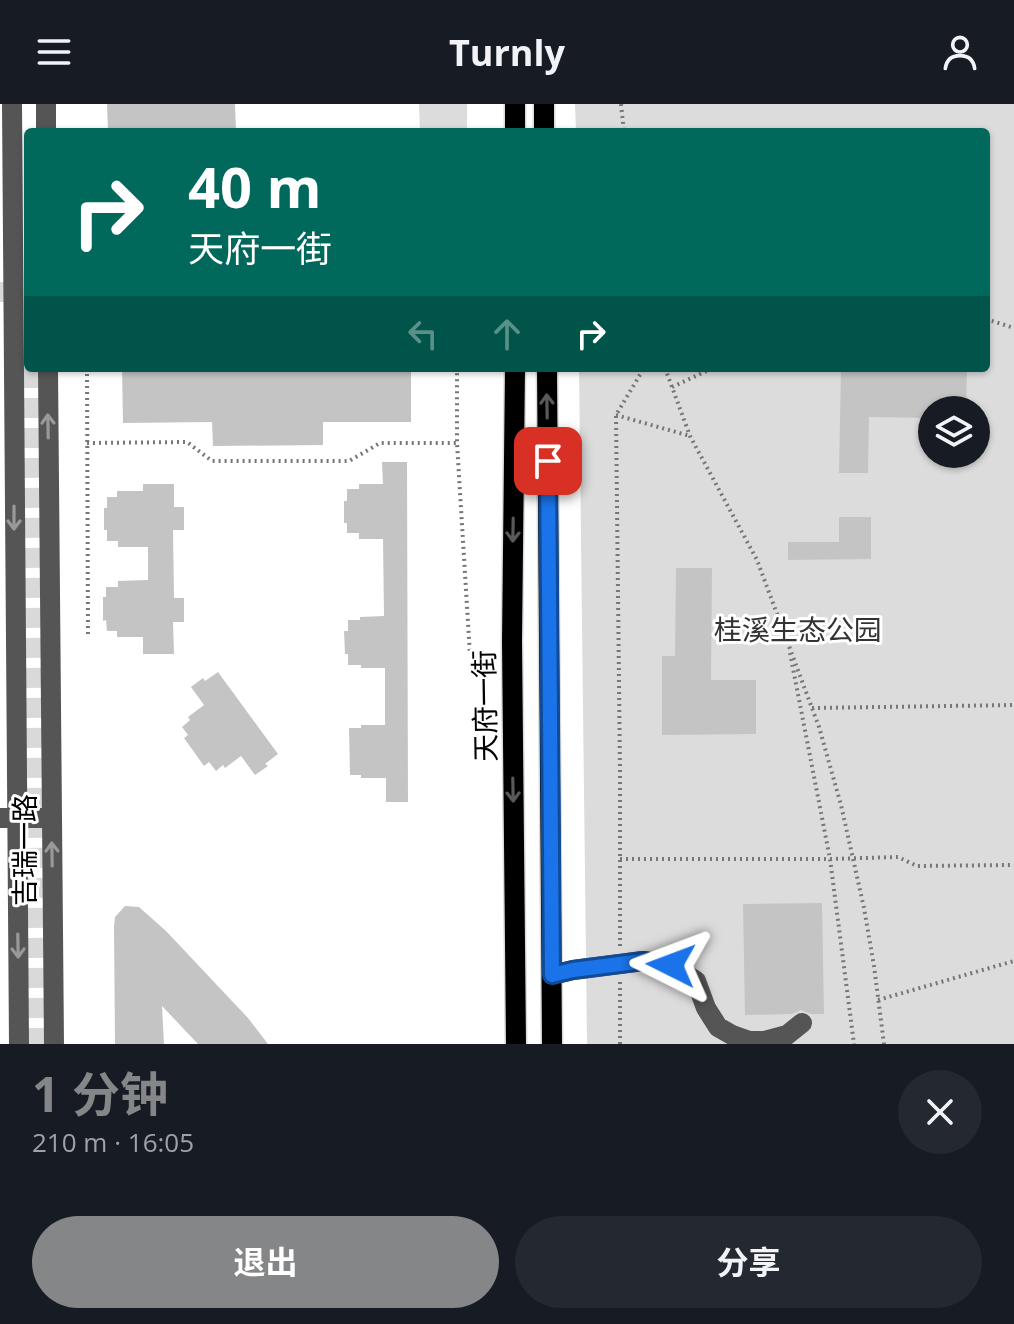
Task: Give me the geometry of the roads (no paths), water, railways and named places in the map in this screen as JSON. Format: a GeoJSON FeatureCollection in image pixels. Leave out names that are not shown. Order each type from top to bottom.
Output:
{"type":"FeatureCollection","features":[{"type":"Feature","properties":{"kind":"main road"},"geometry":{"type":"LineString","coordinates":[[515,104],[515,128]]}},
{"type":"Feature","properties":{"kind":"main road"},"geometry":{"type":"LineString","coordinates":[[544,104],[544,128]]}},
{"type":"Feature","properties":{"kind":"main road","name":"天府一街"},"geometry":{"type":"LineString","coordinates":[[515,372],[512,641],[516,1044]]}},
{"type":"Feature","properties":{"kind":"main road"},"geometry":{"type":"LineString","coordinates":[[547,372],[552,1044]]}},
{"type":"Feature","properties":{"kind":"street","name":"吉瑞一路"},"geometry":{"type":"LineString","coordinates":[[12,104],[14,304],[8,818],[19,1044]]}},
{"type":"Feature","properties":{"kind":"street"},"geometry":{"type":"LineString","coordinates":[[46,104],[46,128]]}},
{"type":"Feature","properties":{"kind":"street","name":"吉瑞一路"},"geometry":{"type":"LineString","coordinates":[[48,372],[54,1044]]}},
{"type":"Feature","properties":{"kind":"street"},"geometry":{"type":"LineString","coordinates":[[8,818],[52,818]]}},
{"type":"Feature","properties":{"kind":"street"},"geometry":{"type":"LineString","coordinates":[[552,975],[643,961],[671,965],[696,981],[706,1008],[718,1027],[732,1035],[749,1041],[764,1041],[787,1035],[802,1023]]}},
{"type":"Feature","properties":{"kind":"tunnel"},"geometry":{"type":"LineString","coordinates":[[0,292],[24,292]]}},
{"type":"Feature","properties":{"kind":"tunnel"},"geometry":{"type":"LineString","coordinates":[[30,372],[38,1044]]}},
{"type":"Feature","properties":{"kind":"park label","name":"桂溪生态公园"},"geometry":{"type":"Point","coordinates":[798,629]}}]}
